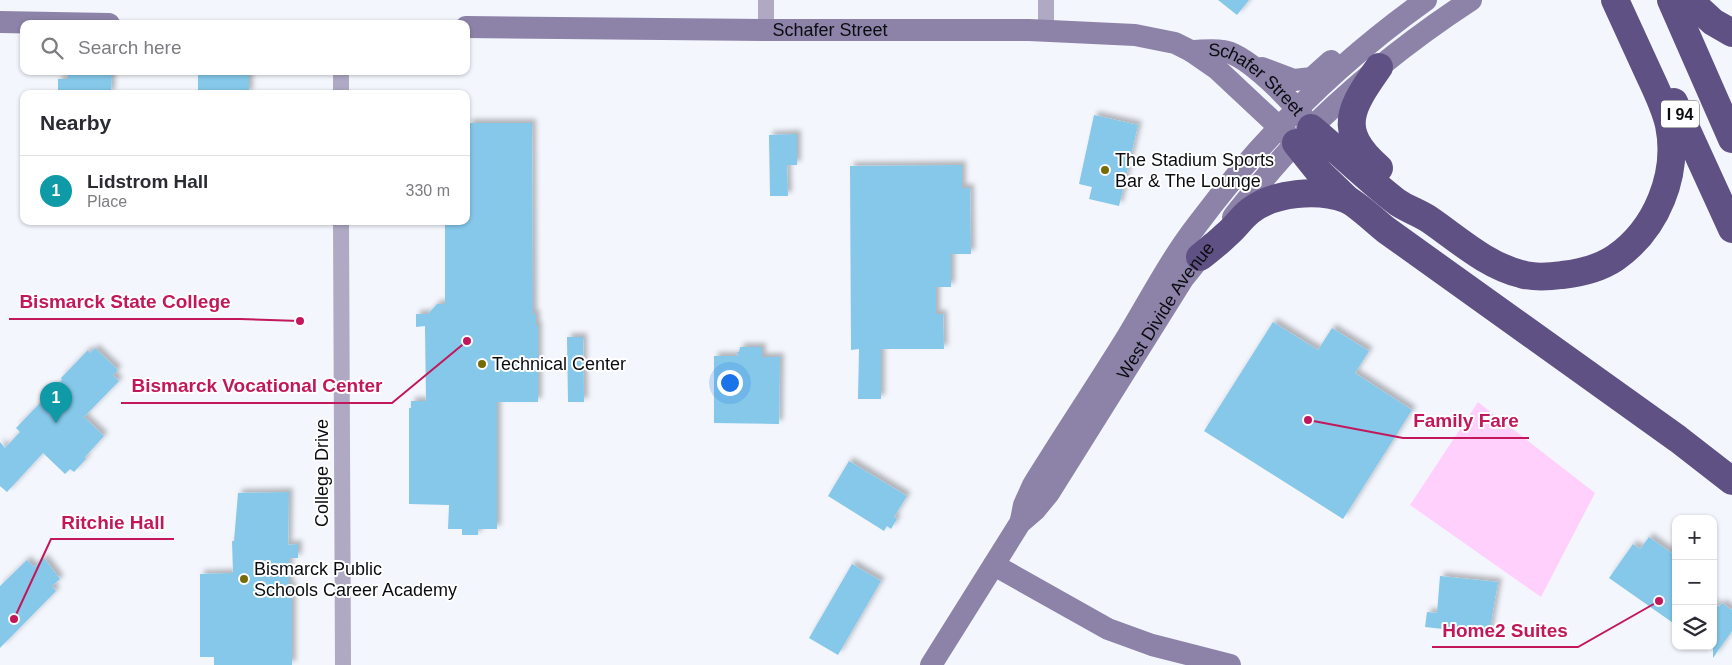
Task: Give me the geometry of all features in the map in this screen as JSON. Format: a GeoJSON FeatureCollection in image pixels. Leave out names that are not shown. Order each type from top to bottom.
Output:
{"type":"FeatureCollection","features":[{"type":"Feature","properties":{"kind":"highway"},"geometry":{"type":"LineString","coordinates":[[1296,127],[1398,203],[1429,218],[1470,249],[1494,263],[1521,274],[1537,276],[1569,274],[1598,267],[1616,258],[1643,232],[1656,211],[1666,186],[1670,160],[1670,136],[1662,104],[1616,0]]}},
{"type":"Feature","properties":{"kind":"highway","name":"I 94"},"geometry":{"type":"LineString","coordinates":[[1628,0],[1732,229]]}},
{"type":"Feature","properties":{"kind":"highway","name":"I 94"},"geometry":{"type":"LineString","coordinates":[[1671,0],[1732,139]]}},
{"type":"Feature","properties":{"kind":"highway"},"geometry":{"type":"LineString","coordinates":[[1689,0],[1713,22],[1732,33]]}},
{"type":"Feature","properties":{"kind":"highway"},"geometry":{"type":"LineString","coordinates":[[1374,56],[1352,117],[1351,128],[1354,138],[1370,160],[1413,196],[1429,218]]}},
{"type":"Feature","properties":{"kind":"highway"},"geometry":{"type":"LineString","coordinates":[[1296,127],[1320,174],[1348,200],[1386,230],[1678,439],[1732,481]]}},
{"type":"Feature","properties":{"kind":"highway"},"geometry":{"type":"LineString","coordinates":[[1200,257],[1226,236],[1250,211],[1270,199],[1292,194],[1306,194],[1332,196],[1348,200]]}},
{"type":"Feature","properties":{"kind":"street"},"geometry":{"type":"LineString","coordinates":[[766,0],[766,30]]}},
{"type":"Feature","properties":{"kind":"street"},"geometry":{"type":"LineString","coordinates":[[1046,0],[1046,30]]}},
{"type":"Feature","properties":{"kind":"street","name":"West Divide Avenue"},"geometry":{"type":"LineString","coordinates":[[1020,523],[1024,505],[1033,485],[1114,357],[1172,259],[1220,195],[1374,56],[1426,0]]}},
{"type":"Feature","properties":{"kind":"street","name":"West Divide Avenue"},"geometry":{"type":"LineString","coordinates":[[1374,56],[1428,28],[1471,0]]}},
{"type":"Feature","properties":{"kind":"street"},"geometry":{"type":"LineString","coordinates":[[0,22],[20,22]]}},
{"type":"Feature","properties":{"kind":"street","name":"Schafer Street"},"geometry":{"type":"LineString","coordinates":[[470,27],[1046,30],[1135,35],[1175,44],[1191,51],[1296,127]]}},
{"type":"Feature","properties":{"kind":"street","name":"Schafer Street"},"geometry":{"type":"LineString","coordinates":[[1191,51],[1224,51],[1240,58],[1264,76],[1296,127]]}},
{"type":"Feature","properties":{"kind":"street"},"geometry":{"type":"LineString","coordinates":[[1240,58],[1275,74],[1294,80],[1312,78],[1329,62],[1374,56]]}},
{"type":"Feature","properties":{"kind":"street"},"geometry":{"type":"LineString","coordinates":[[341,75],[341,90]]}},
{"type":"Feature","properties":{"kind":"street","name":"West Divide Avenue"},"geometry":{"type":"LineString","coordinates":[[931,665],[1020,523],[1035,510],[1048,494],[1183,279],[1264,178],[1296,127]]}},
{"type":"Feature","properties":{"kind":"street","name":"College Drive"},"geometry":{"type":"LineString","coordinates":[[341,225],[342,665]]}},
{"type":"Feature","properties":{"kind":"street"},"geometry":{"type":"LineString","coordinates":[[994,565],[1108,629],[1152,645],[1230,665]]}},
{"type":"Feature","properties":{"kind":"shaded area"},"geometry":{"type":"Polygon","coordinates":[[[1478,402],[1595,493],[1541,597],[1410,505],[1478,402]]]}},
{"type":"Feature","properties":{"kind":"building"},"geometry":{"type":"Polygon","coordinates":[[[1218,0],[1249,0],[1237,15],[1218,0]]]}},
{"type":"Feature","properties":{"kind":"building"},"geometry":{"type":"Polygon","coordinates":[[[68,75],[112,75],[111,90],[58,90],[58,79],[68,79],[68,75]]]}},
{"type":"Feature","properties":{"kind":"building"},"geometry":{"type":"Polygon","coordinates":[[[198,75],[249,75],[249,90],[198,90],[198,75]]]}},
{"type":"Feature","properties":{"kind":"building","name":"The Stadium Sports Bar & The Lounge"},"geometry":{"type":"Polygon","coordinates":[[[1094,115],[1138,125],[1119,206],[1089,199],[1092,187],[1079,184],[1094,115]]]}},
{"type":"Feature","properties":{"kind":"building","name":"Technical Center"},"geometry":{"type":"Polygon","coordinates":[[[470,123],[532,123],[533,314],[536,314],[536,325],[538,325],[538,402],[497,402],[497,529],[478,529],[478,535],[462,535],[462,529],[448,529],[449,505],[409,504],[409,408],[411,408],[411,401],[426,401],[425,326],[416,327],[416,314],[428,314],[437,304],[445,304],[445,225],[470,225],[470,123]]]}},
{"type":"Feature","properties":{"kind":"building"},"geometry":{"type":"Polygon","coordinates":[[[797,134],[797,165],[787,165],[788,196],[770,196],[769,135],[797,134]]]}},
{"type":"Feature","properties":{"kind":"building"},"geometry":{"type":"Polygon","coordinates":[[[962,165],[962,188],[970,188],[971,254],[951,254],[951,287],[936,287],[936,314],[943,314],[944,349],[881,349],[881,399],[858,399],[859,349],[851,350],[850,166],[962,165]]]}},
{"type":"Feature","properties":{"kind":"building"},"geometry":{"type":"Polygon","coordinates":[[[1273,322],[1318,350],[1332,328],[1369,351],[1355,373],[1412,410],[1343,519],[1204,431],[1273,322]]]}},
{"type":"Feature","properties":{"kind":"building"},"geometry":{"type":"Polygon","coordinates":[[[567,337],[583,337],[584,402],[568,402],[567,337]]]}},
{"type":"Feature","properties":{"kind":"building"},"geometry":{"type":"Polygon","coordinates":[[[740,347],[762,347],[762,357],[780,357],[779,424],[714,423],[714,356],[738,356],[737,352],[739,352],[740,347]]]}},
{"type":"Feature","properties":{"kind":"building"},"geometry":{"type":"Polygon","coordinates":[[[95,348],[118,370],[113,375],[119,381],[84,417],[104,436],[74,472],[70,469],[65,474],[43,453],[7,492],[0,486],[0,442],[5,448],[20,432],[16,428],[62,380],[61,378],[88,350],[90,353],[95,348]]]}},
{"type":"Feature","properties":{"kind":"building"},"geometry":{"type":"Polygon","coordinates":[[[849,461],[907,496],[894,517],[897,519],[891,529],[887,526],[884,531],[828,496],[849,461]]]}},
{"type":"Feature","properties":{"kind":"building","name":"Bismarck Public Schools Career Academy"},"geometry":{"type":"Polygon","coordinates":[[[289,492],[288,545],[298,544],[298,558],[289,558],[289,585],[292,585],[292,665],[214,665],[214,657],[200,657],[200,574],[233,573],[232,541],[234,541],[238,493],[289,492]]]}},
{"type":"Feature","properties":{"kind":"building"},"geometry":{"type":"Polygon","coordinates":[[[1649,537],[1672,553],[1672,622],[1609,578],[1633,544],[1640,549],[1649,537]]]}},
{"type":"Feature","properties":{"kind":"building"},"geometry":{"type":"Polygon","coordinates":[[[44,558],[60,579],[52,586],[56,591],[0,648],[0,586],[27,560],[34,567],[44,558]]]}},
{"type":"Feature","properties":{"kind":"building"},"geometry":{"type":"Polygon","coordinates":[[[852,564],[881,581],[838,655],[809,638],[852,564]]]}},
{"type":"Feature","properties":{"kind":"building"},"geometry":{"type":"Polygon","coordinates":[[[1440,576],[1498,582],[1489,634],[1425,627],[1427,612],[1437,613],[1440,576]]]}},
{"type":"Feature","properties":{"kind":"building"},"geometry":{"type":"Polygon","coordinates":[[[1722,603],[1732,610],[1732,631],[1713,658],[1713,650],[1717,650],[1717,605],[1719,607],[1722,603]]]}},
{"type":"Feature","properties":{"kind":"place","name":"The Stadium Sports Bar & The Lounge"},"geometry":{"type":"Point","coordinates":[1105,170]}},
{"type":"Feature","properties":{"kind":"place","name":"Bismarck State College"},"geometry":{"type":"Point","coordinates":[300,321]}},
{"type":"Feature","properties":{"kind":"place","name":"Bismarck Vocational Center"},"geometry":{"type":"Point","coordinates":[467,341]}},
{"type":"Feature","properties":{"kind":"place","name":"Technical Center"},"geometry":{"type":"Point","coordinates":[482,364]}},
{"type":"Feature","properties":{"kind":"place","name":"Family Fare"},"geometry":{"type":"Point","coordinates":[1308,420]}},
{"type":"Feature","properties":{"kind":"place","name":"Lidstrom Hall"},"geometry":{"type":"Point","coordinates":[56,423]}},
{"type":"Feature","properties":{"kind":"place","name":"Bismarck Public Schools Career Academy"},"geometry":{"type":"Point","coordinates":[244,579]}},
{"type":"Feature","properties":{"kind":"place","name":"Home2 Suites"},"geometry":{"type":"Point","coordinates":[1659,601]}},
{"type":"Feature","properties":{"kind":"place","name":"Ritchie Hall"},"geometry":{"type":"Point","coordinates":[14,619]}}]}
